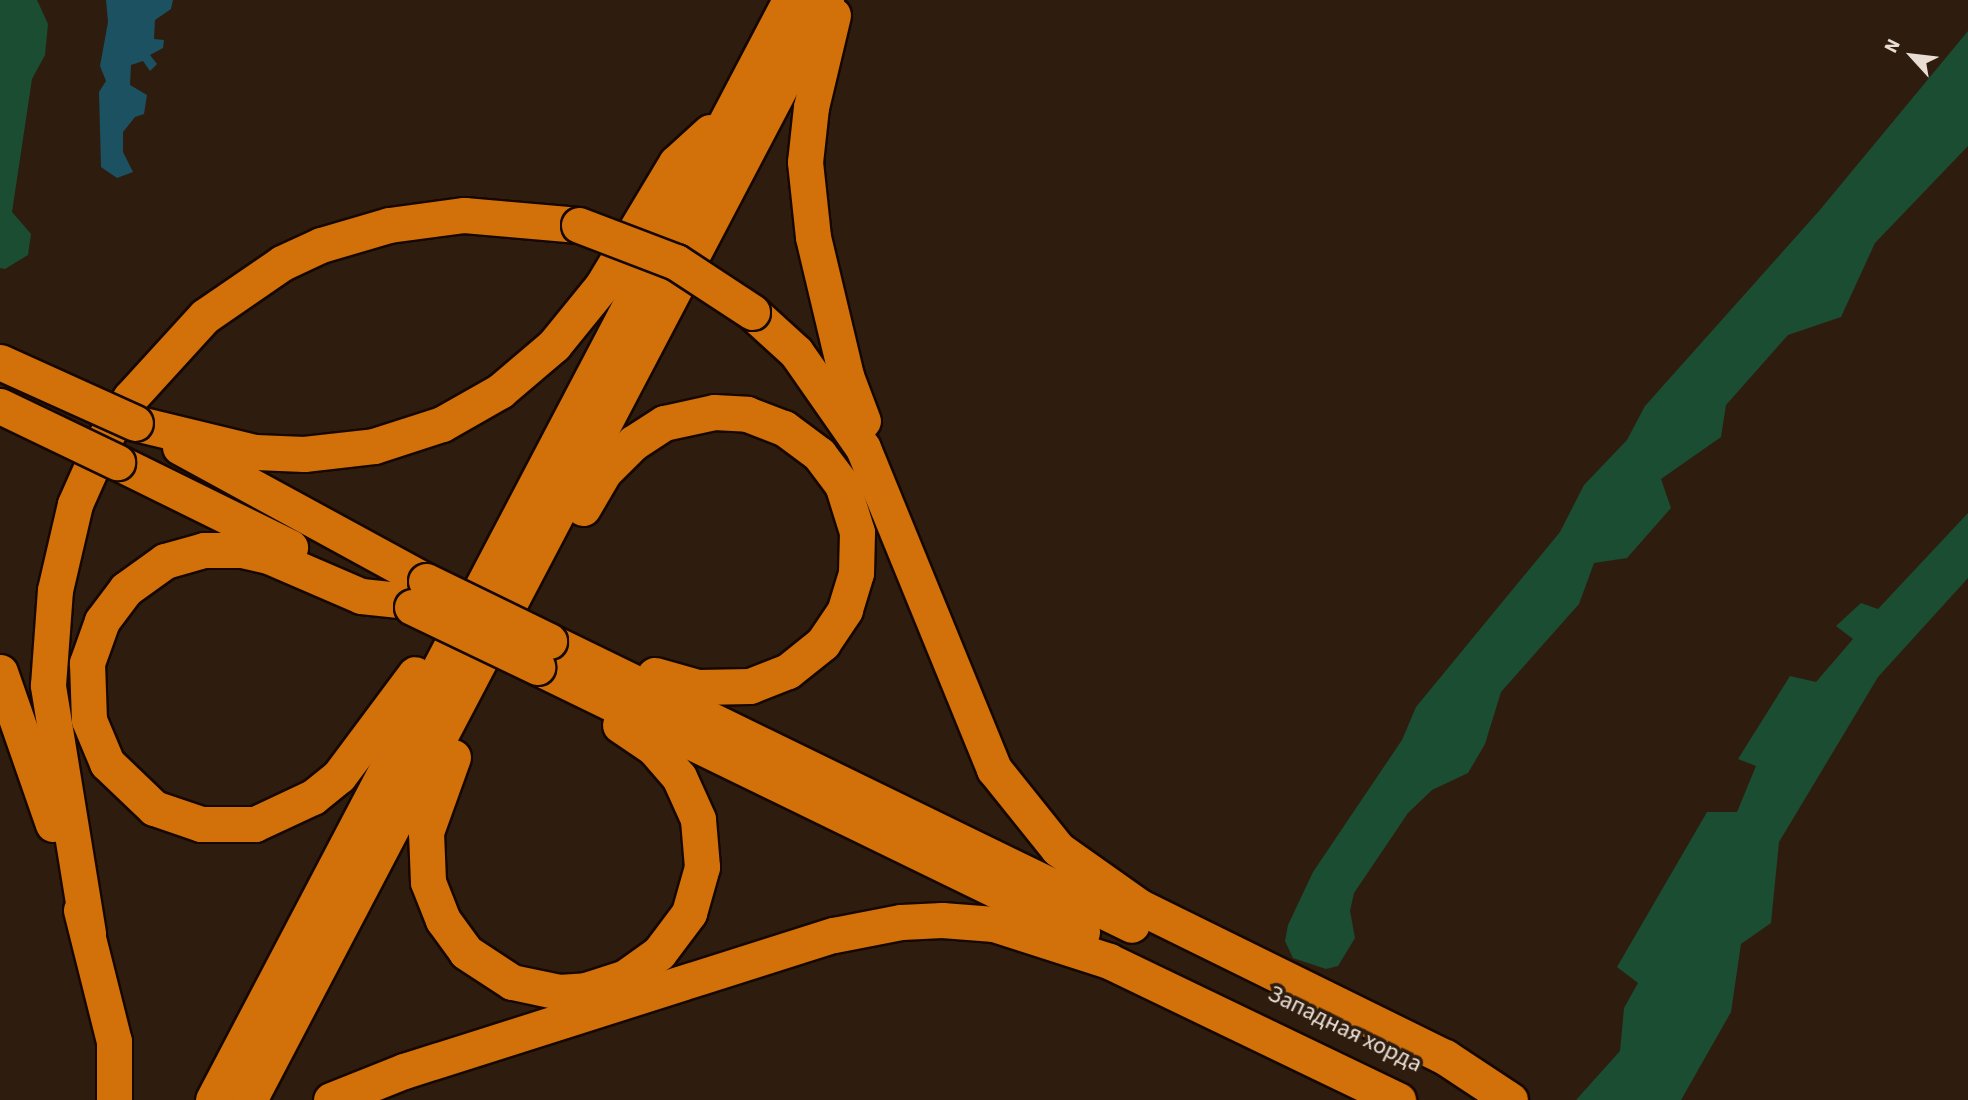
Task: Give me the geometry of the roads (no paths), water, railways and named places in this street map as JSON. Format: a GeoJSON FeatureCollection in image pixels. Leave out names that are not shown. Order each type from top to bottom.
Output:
{"type":"FeatureCollection","features":[{"type":"Feature","properties":{"kind":"highway"},"geometry":{"type":"LineString","coordinates":[[249,1100],[727,117],[790,0]]}},
{"type":"Feature","properties":{"kind":"highway"},"geometry":{"type":"LineString","coordinates":[[213,1100],[461,661],[539,548],[826,0]]}},
{"type":"Feature","properties":{"kind":"highway"},"geometry":{"type":"LineString","coordinates":[[837,0],[811,107],[805,162],[813,237],[846,376],[867,430],[863,448]]}},
{"type":"Feature","properties":{"kind":"highway"},"geometry":{"type":"LineString","coordinates":[[135,423],[255,452],[304,454],[374,446],[442,424],[500,391],[554,345],[602,286],[676,163],[727,117]]}},
{"type":"Feature","properties":{"kind":"highway"},"geometry":{"type":"LineString","coordinates":[[114,1100],[114,1041],[88,933],[48,685],[55,590],[75,504],[104,439],[130,398],[205,316],[282,263],[321,245],[389,225],[464,215],[579,225],[676,262],[752,312],[796,352],[863,448],[994,769],[1058,849],[1140,907],[1445,1057],[1510,1100]]}},
{"type":"Feature","properties":{"kind":"highway"},"geometry":{"type":"LineString","coordinates":[[0,362],[135,423],[412,596]]}},
{"type":"Feature","properties":{"kind":"highway"},"geometry":{"type":"LineString","coordinates":[[0,406],[117,462],[543,654],[1193,971]]}},
{"type":"Feature","properties":{"kind":"highway"},"geometry":{"type":"LineString","coordinates":[[539,548],[581,512],[604,472],[633,443],[664,423],[714,412],[765,420],[803,440],[842,484],[857,532],[856,573],[835,628],[806,660],[767,681],[729,689],[698,687],[653,674],[591,646],[543,654]]}},
{"type":"Feature","properties":{"kind":"highway"},"geometry":{"type":"LineString","coordinates":[[412,596],[361,596],[268,556],[242,550],[204,550],[165,561],[114,602],[102,621],[87,663],[89,720],[107,763],[132,792],[180,820],[228,827],[255,824],[313,797],[339,776],[362,751],[412,676],[461,661]]}},
{"type":"Feature","properties":{"kind":"highway"},"geometry":{"type":"LineString","coordinates":[[461,661],[477,710],[445,773],[426,832],[433,902],[454,938],[494,973],[535,989],[586,990],[634,972],[677,933],[697,891],[702,843],[692,802],[664,758],[640,737],[573,699],[543,654]]}},
{"type":"Feature","properties":{"kind":"highway"},"geometry":{"type":"LineString","coordinates":[[0,672],[88,933]]}},
{"type":"Feature","properties":{"kind":"highway"},"geometry":{"type":"LineString","coordinates":[[331,1100],[404,1071],[834,934],[901,922],[942,920],[994,924],[1109,961],[1398,1100]]}},
{"type":"Feature","properties":{"kind":"highway","name":"Западная хорда"},"geometry":{"type":"LineString","coordinates":[[1193,971],[1425,1100]]}},
{"type":"Feature","properties":{"kind":"highway","name":"Западная хорда"},"geometry":{"type":"LineString","coordinates":[[1193,971],[1491,1100]]}},
{"type":"Feature","properties":{"kind":"water"},"geometry":{"type":"Polygon","coordinates":[[[106,0],[173,0],[171,9],[155,20],[154,39],[164,40],[163,48],[150,55],[157,64],[150,71],[143,61],[131,65],[130,85],[147,95],[144,114],[135,117],[123,132],[123,152],[133,172],[117,178],[101,167],[99,92],[106,81],[100,66],[108,22],[106,0]]]}}]}
